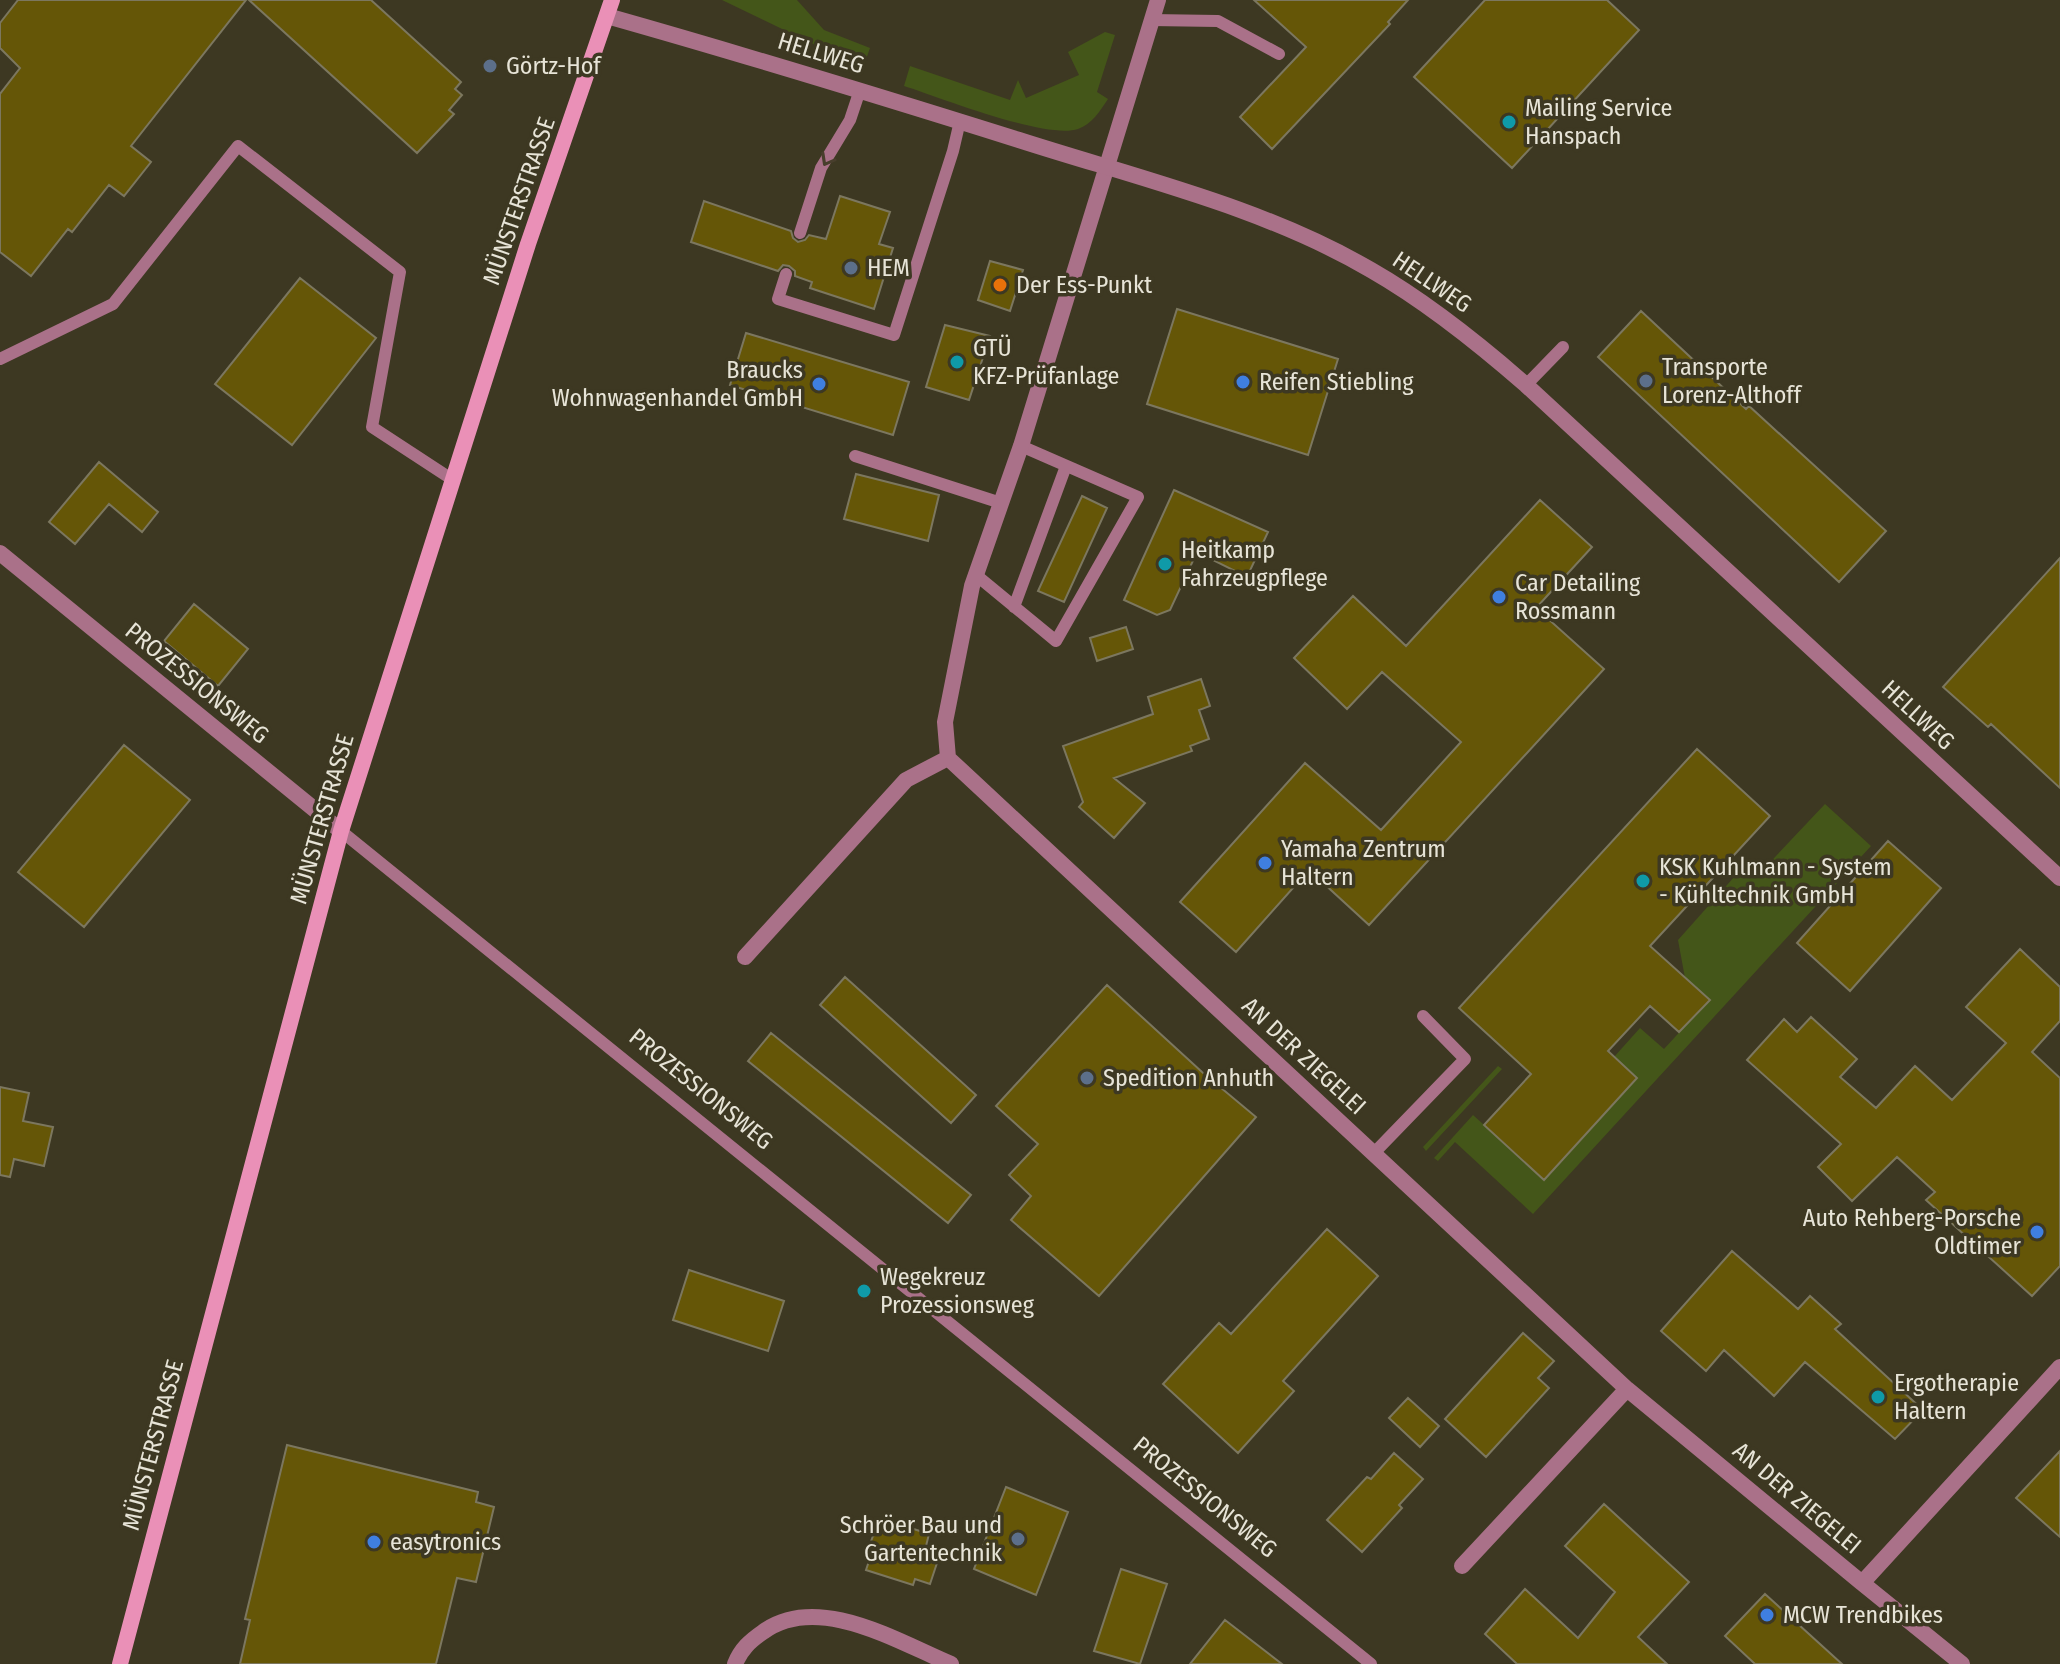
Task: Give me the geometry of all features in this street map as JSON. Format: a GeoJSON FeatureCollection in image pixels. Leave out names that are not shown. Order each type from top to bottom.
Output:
{"type":"FeatureCollection","features":[{"type":"Feature","properties":{"kind":"main road","name":"MÜNSTERSTRASSE"},"geometry":{"type":"LineString","coordinates":[[120,1664],[341,831],[528,244],[609,8]]}},
{"type":"Feature","properties":{"kind":"street"},"geometry":{"type":"LineString","coordinates":[[745,957],[906,780],[948,758],[945,722],[976,575],[1021,446],[1158,0]]}},
{"type":"Feature","properties":{"kind":"street","name":"HELLWEG"},"geometry":{"type":"LineString","coordinates":[[609,8],[1232,207],[1342,254],[1413,296],[1470,337],[1526,385],[2060,878]]}},
{"type":"Feature","properties":{"kind":"street","name":"PROZESSIONSWEG"},"geometry":{"type":"LineString","coordinates":[[0,553],[341,831]]}},
{"type":"Feature","properties":{"kind":"street","name":"AN DER ZIEGELEI"},"geometry":{"type":"LineString","coordinates":[[948,758],[1627,1389],[1962,1664]]}},
{"type":"Feature","properties":{"kind":"street","name":"AN DER ZIEGELEI"},"geometry":{"type":"LineString","coordinates":[[1862,1583],[2060,1367]]}},
{"type":"Feature","properties":{"kind":"street"},"geometry":{"type":"LineString","coordinates":[[1462,1566],[1627,1389]]}},
{"type":"Feature","properties":{"kind":"street"},"geometry":{"type":"LineString","coordinates":[[735,1664],[740,1651],[768,1628],[813,1616],[845,1621],[951,1664]]}},
{"type":"Feature","properties":{"kind":"lane"},"geometry":{"type":"LineString","coordinates":[[1151,20],[1218,21],[1279,54]]}},
{"type":"Feature","properties":{"kind":"lane"},"geometry":{"type":"LineString","coordinates":[[800,233],[821,168],[850,120],[860,90]]}},
{"type":"Feature","properties":{"kind":"lane"},"geometry":{"type":"LineString","coordinates":[[786,274],[778,299],[894,335],[960,121]]}},
{"type":"Feature","properties":{"kind":"lane"},"geometry":{"type":"LineString","coordinates":[[0,359],[113,304],[238,146],[400,272],[372,427],[453,480]]}},
{"type":"Feature","properties":{"kind":"lane"},"geometry":{"type":"LineString","coordinates":[[1526,385],[1563,347]]}},
{"type":"Feature","properties":{"kind":"lane"},"geometry":{"type":"LineString","coordinates":[[976,575],[1056,641],[1138,497],[1021,446]]}},
{"type":"Feature","properties":{"kind":"lane"},"geometry":{"type":"LineString","coordinates":[[855,456],[1001,503]]}},
{"type":"Feature","properties":{"kind":"lane"},"geometry":{"type":"LineString","coordinates":[[1014,607],[1066,466]]}},
{"type":"Feature","properties":{"kind":"lane","name":"PROZESSIONSWEG"},"geometry":{"type":"LineString","coordinates":[[341,831],[1371,1664]]}},
{"type":"Feature","properties":{"kind":"lane"},"geometry":{"type":"LineString","coordinates":[[1374,1153],[1465,1059],[1423,1016]]}},
{"type":"Feature","properties":{"kind":"green space"},"geometry":{"type":"Polygon","coordinates":[[[722,0],[797,0],[824,30],[870,48],[863,68],[722,0]]]}},
{"type":"Feature","properties":{"kind":"green space"},"geometry":{"type":"Polygon","coordinates":[[[1105,32],[1115,35],[1097,92],[1108,99],[1092,120],[1078,129],[1063,131],[1018,123],[904,86],[910,66],[1010,100],[1018,80],[1026,98],[1079,75],[1068,52],[1105,32]]]}},
{"type":"Feature","properties":{"kind":"green space"},"geometry":{"type":"Polygon","coordinates":[[[1825,804],[1871,846],[1533,1214],[1455,1142],[1438,1161],[1434,1158],[1473,1115],[1544,1179],[1637,1078],[1614,1057],[1640,1028],[1664,1049],[1709,1000],[1685,978],[1678,940],[1735,876],[1759,874],[1825,804]]]}},
{"type":"Feature","properties":{"kind":"green space"},"geometry":{"type":"Polygon","coordinates":[[[1498,1066],[1502,1069],[1426,1151],[1423,1147],[1498,1066]]]}},
{"type":"Feature","properties":{"kind":"building"},"geometry":{"type":"Polygon","coordinates":[[[18,0],[246,0],[131,146],[151,162],[124,196],[109,185],[72,232],[68,229],[31,276],[0,252],[0,94],[20,68],[0,48],[0,23],[18,0]]]}},
{"type":"Feature","properties":{"kind":"building"},"geometry":{"type":"Polygon","coordinates":[[[249,0],[371,0],[461,82],[455,89],[462,95],[449,110],[454,114],[417,153],[249,0]]]}},
{"type":"Feature","properties":{"kind":"building"},"geometry":{"type":"Polygon","coordinates":[[[1254,0],[1408,0],[1388,22],[1390,24],[1272,149],[1240,117],[1306,47],[1254,0]]]}},
{"type":"Feature","properties":{"kind":"building","name":"Mailing Service Hanspach"},"geometry":{"type":"Polygon","coordinates":[[[1485,0],[1607,0],[1639,30],[1512,168],[1414,77],[1485,0]]]}},
{"type":"Feature","properties":{"kind":"building"},"geometry":{"type":"Polygon","coordinates":[[[840,196],[890,212],[879,244],[893,248],[874,309],[810,288],[812,282],[795,276],[795,271],[789,266],[783,265],[778,271],[691,242],[704,201],[791,231],[798,242],[809,235],[826,239],[840,196]]]}},
{"type":"Feature","properties":{"kind":"building","name":"Der Ess-Punkt"},"geometry":{"type":"Polygon","coordinates":[[[990,261],[1023,270],[1010,311],[978,300],[990,261]]]}},
{"type":"Feature","properties":{"kind":"building"},"geometry":{"type":"Polygon","coordinates":[[[300,278],[376,338],[292,445],[215,384],[300,278]]]}},
{"type":"Feature","properties":{"kind":"building","name":"Reifen Stiebling"},"geometry":{"type":"Polygon","coordinates":[[[1177,309],[1338,359],[1308,455],[1147,404],[1177,309]]]}},
{"type":"Feature","properties":{"kind":"building"},"geometry":{"type":"Polygon","coordinates":[[[1641,311],[1746,409],[1749,406],[1886,531],[1839,582],[1598,357],[1641,311]]]}},
{"type":"Feature","properties":{"kind":"building","name":"GTÜ KFZ-Prüfanlage"},"geometry":{"type":"Polygon","coordinates":[[[945,325],[990,336],[969,400],[926,387],[945,325]]]}},
{"type":"Feature","properties":{"kind":"building","name":"Braucks Wohnwagenhandel GmbH"},"geometry":{"type":"Polygon","coordinates":[[[746,333],[909,382],[893,435],[730,385],[746,333]]]}},
{"type":"Feature","properties":{"kind":"building"},"geometry":{"type":"Polygon","coordinates":[[[99,462],[158,512],[142,532],[109,504],[75,544],[49,522],[99,462]]]}},
{"type":"Feature","properties":{"kind":"building"},"geometry":{"type":"Polygon","coordinates":[[[856,474],[939,495],[928,541],[844,519],[856,474]]]}},
{"type":"Feature","properties":{"kind":"building","name":"Heitkamp Fahrzeugpflege"},"geometry":{"type":"Polygon","coordinates":[[[1174,490],[1268,532],[1247,577],[1197,552],[1170,610],[1157,615],[1124,600],[1174,490]]]}},
{"type":"Feature","properties":{"kind":"building"},"geometry":{"type":"Polygon","coordinates":[[[1082,496],[1107,508],[1064,602],[1038,591],[1082,496]]]}},
{"type":"Feature","properties":{"kind":"building"},"geometry":{"type":"Polygon","coordinates":[[[1540,500],[1592,547],[1536,608],[1604,669],[1369,925],[1309,870],[1236,952],[1180,902],[1305,763],[1381,830],[1461,742],[1382,672],[1347,709],[1294,658],[1353,596],[1406,646],[1540,500]]]}},
{"type":"Feature","properties":{"kind":"building"},"geometry":{"type":"Polygon","coordinates":[[[2060,558],[2060,788],[1991,724],[1988,727],[1943,687],[2060,558]]]}},
{"type":"Feature","properties":{"kind":"building"},"geometry":{"type":"Polygon","coordinates":[[[194,604],[248,649],[218,686],[164,641],[194,604]]]}},
{"type":"Feature","properties":{"kind":"building"},"geometry":{"type":"Polygon","coordinates":[[[1126,627],[1133,649],[1097,661],[1090,638],[1126,627]]]}},
{"type":"Feature","properties":{"kind":"building"},"geometry":{"type":"Polygon","coordinates":[[[1201,679],[1210,706],[1199,710],[1209,739],[1190,746],[1192,751],[1114,778],[1145,803],[1114,838],[1079,807],[1083,802],[1063,746],[1153,714],[1148,697],[1201,679]]]}},
{"type":"Feature","properties":{"kind":"building"},"geometry":{"type":"Polygon","coordinates":[[[124,745],[190,800],[84,927],[18,872],[124,745]]]}},
{"type":"Feature","properties":{"kind":"building","name":"KSK Kuhlmann - System - Kühltechnik GmbH"},"geometry":{"type":"Polygon","coordinates":[[[1697,749],[1770,816],[1650,946],[1710,1000],[1679,1032],[1650,1006],[1608,1051],[1637,1078],[1544,1180],[1484,1125],[1531,1074],[1459,1008],[1697,749]]]}},
{"type":"Feature","properties":{"kind":"building"},"geometry":{"type":"Polygon","coordinates":[[[1888,841],[1941,888],[1850,991],[1797,943],[1888,841]]]}},
{"type":"Feature","properties":{"kind":"building"},"geometry":{"type":"Polygon","coordinates":[[[2020,949],[2060,987],[2060,1021],[2032,1052],[2060,1078],[2060,1266],[2032,1296],[1926,1200],[1935,1192],[1897,1157],[1852,1201],[1818,1167],[1841,1144],[1747,1060],[1784,1019],[1797,1032],[1811,1017],[1857,1059],[1840,1077],[1876,1108],[1915,1066],[1952,1100],[2006,1043],[1966,1007],[2020,949]]]}},
{"type":"Feature","properties":{"kind":"building"},"geometry":{"type":"Polygon","coordinates":[[[845,977],[976,1095],[951,1123],[820,1005],[845,977]]]}},
{"type":"Feature","properties":{"kind":"building"},"geometry":{"type":"Polygon","coordinates":[[[1107,985],[1256,1117],[1099,1296],[1011,1220],[1031,1196],[1009,1175],[1038,1144],[996,1106],[1107,985]]]}},
{"type":"Feature","properties":{"kind":"building"},"geometry":{"type":"Polygon","coordinates":[[[771,1033],[971,1195],[948,1223],[748,1061],[771,1033]]]}},
{"type":"Feature","properties":{"kind":"building"},"geometry":{"type":"Polygon","coordinates":[[[0,1087],[29,1093],[23,1121],[53,1127],[44,1166],[14,1159],[10,1177],[0,1175],[0,1087]]]}},
{"type":"Feature","properties":{"kind":"building"},"geometry":{"type":"Polygon","coordinates":[[[1327,1229],[1378,1276],[1283,1381],[1294,1391],[1238,1453],[1163,1384],[1219,1323],[1231,1334],[1327,1229]]]}},
{"type":"Feature","properties":{"kind":"building"},"geometry":{"type":"Polygon","coordinates":[[[1732,1251],[1798,1309],[1810,1296],[1841,1324],[1835,1329],[1923,1410],[1895,1439],[1805,1362],[1774,1396],[1724,1350],[1706,1371],[1661,1331],[1732,1251]]]}},
{"type":"Feature","properties":{"kind":"building"},"geometry":{"type":"Polygon","coordinates":[[[689,1270],[784,1301],[768,1351],[673,1320],[689,1270]]]}},
{"type":"Feature","properties":{"kind":"building"},"geometry":{"type":"Polygon","coordinates":[[[1523,1333],[1554,1361],[1538,1378],[1549,1388],[1486,1457],[1445,1419],[1523,1333]]]}},
{"type":"Feature","properties":{"kind":"building"},"geometry":{"type":"Polygon","coordinates":[[[1408,1398],[1439,1426],[1420,1447],[1389,1418],[1408,1398]]]}},
{"type":"Feature","properties":{"kind":"building","name":"easytronics"},"geometry":{"type":"Polygon","coordinates":[[[287,1445],[478,1492],[476,1502],[494,1507],[476,1582],[457,1578],[436,1664],[240,1664],[250,1620],[245,1619],[287,1445]]]}},
{"type":"Feature","properties":{"kind":"building"},"geometry":{"type":"Polygon","coordinates":[[[2060,1451],[2060,1537],[2016,1498],[2060,1451]]]}},
{"type":"Feature","properties":{"kind":"building"},"geometry":{"type":"Polygon","coordinates":[[[1394,1453],[1423,1479],[1399,1505],[1402,1508],[1362,1552],[1327,1520],[1394,1453]]]}},
{"type":"Feature","properties":{"kind":"building"},"geometry":{"type":"Polygon","coordinates":[[[1006,1487],[1068,1512],[1036,1595],[974,1569],[1006,1487]]]}},
{"type":"Feature","properties":{"kind":"building"},"geometry":{"type":"Polygon","coordinates":[[[1604,1504],[1689,1582],[1638,1637],[1667,1664],[1517,1664],[1485,1634],[1525,1589],[1578,1638],[1615,1592],[1565,1546],[1604,1504]]]}},
{"type":"Feature","properties":{"kind":"building"},"geometry":{"type":"Polygon","coordinates":[[[883,1519],[929,1534],[926,1546],[941,1551],[930,1584],[915,1579],[913,1585],[866,1570],[872,1552],[869,1547],[883,1519]]]}},
{"type":"Feature","properties":{"kind":"building"},"geometry":{"type":"Polygon","coordinates":[[[1121,1569],[1167,1584],[1140,1664],[1094,1651],[1121,1569]]]}},
{"type":"Feature","properties":{"kind":"building","name":"MCW Trendbikes"},"geometry":{"type":"Polygon","coordinates":[[[1765,1594],[1842,1664],[1755,1664],[1725,1636],[1765,1594]]]}},
{"type":"Feature","properties":{"kind":"building"},"geometry":{"type":"Polygon","coordinates":[[[1225,1620],[1282,1664],[1190,1664],[1225,1620]]]}},
{"type":"Feature","properties":{"kind":"place","name":"Görtz-Hof"},"geometry":{"type":"Point","coordinates":[490,66]}},
{"type":"Feature","properties":{"kind":"place","name":"Mailing Service Hanspach"},"geometry":{"type":"Point","coordinates":[1509,122]}},
{"type":"Feature","properties":{"kind":"place","name":"HEM"},"geometry":{"type":"Point","coordinates":[851,268]}},
{"type":"Feature","properties":{"kind":"place","name":"Der Ess-Punkt"},"geometry":{"type":"Point","coordinates":[1000,285]}},
{"type":"Feature","properties":{"kind":"place","name":"GTÜ KFZ-Prüfanlage"},"geometry":{"type":"Point","coordinates":[957,362]}},
{"type":"Feature","properties":{"kind":"place","name":"Transporte Lorenz-Althoff"},"geometry":{"type":"Point","coordinates":[1646,381]}},
{"type":"Feature","properties":{"kind":"place","name":"Reifen Stiebling"},"geometry":{"type":"Point","coordinates":[1243,382]}},
{"type":"Feature","properties":{"kind":"place","name":"Braucks Wohnwagenhandel GmbH"},"geometry":{"type":"Point","coordinates":[819,384]}},
{"type":"Feature","properties":{"kind":"place","name":"Heitkamp Fahrzeugpflege"},"geometry":{"type":"Point","coordinates":[1165,564]}},
{"type":"Feature","properties":{"kind":"place","name":"Car Detailing Rossmann"},"geometry":{"type":"Point","coordinates":[1499,597]}},
{"type":"Feature","properties":{"kind":"place","name":"Yamaha Zentrum Haltern"},"geometry":{"type":"Point","coordinates":[1265,863]}},
{"type":"Feature","properties":{"kind":"place","name":"KSK Kuhlmann - System - Kühltechnik GmbH"},"geometry":{"type":"Point","coordinates":[1643,881]}},
{"type":"Feature","properties":{"kind":"place","name":"Spedition Anhuth"},"geometry":{"type":"Point","coordinates":[1087,1078]}},
{"type":"Feature","properties":{"kind":"place","name":"Auto Rehberg-Porsche Oldtimer"},"geometry":{"type":"Point","coordinates":[2037,1232]}},
{"type":"Feature","properties":{"kind":"place","name":"Wegekreuz Prozessionsweg"},"geometry":{"type":"Point","coordinates":[864,1291]}},
{"type":"Feature","properties":{"kind":"place","name":"Ergotherapie Haltern"},"geometry":{"type":"Point","coordinates":[1878,1397]}},
{"type":"Feature","properties":{"kind":"place","name":"Schröer Bau und Gartentechnik"},"geometry":{"type":"Point","coordinates":[1018,1539]}},
{"type":"Feature","properties":{"kind":"place","name":"easytronics"},"geometry":{"type":"Point","coordinates":[374,1542]}},
{"type":"Feature","properties":{"kind":"place","name":"MCW Trendbikes"},"geometry":{"type":"Point","coordinates":[1767,1615]}}]}
